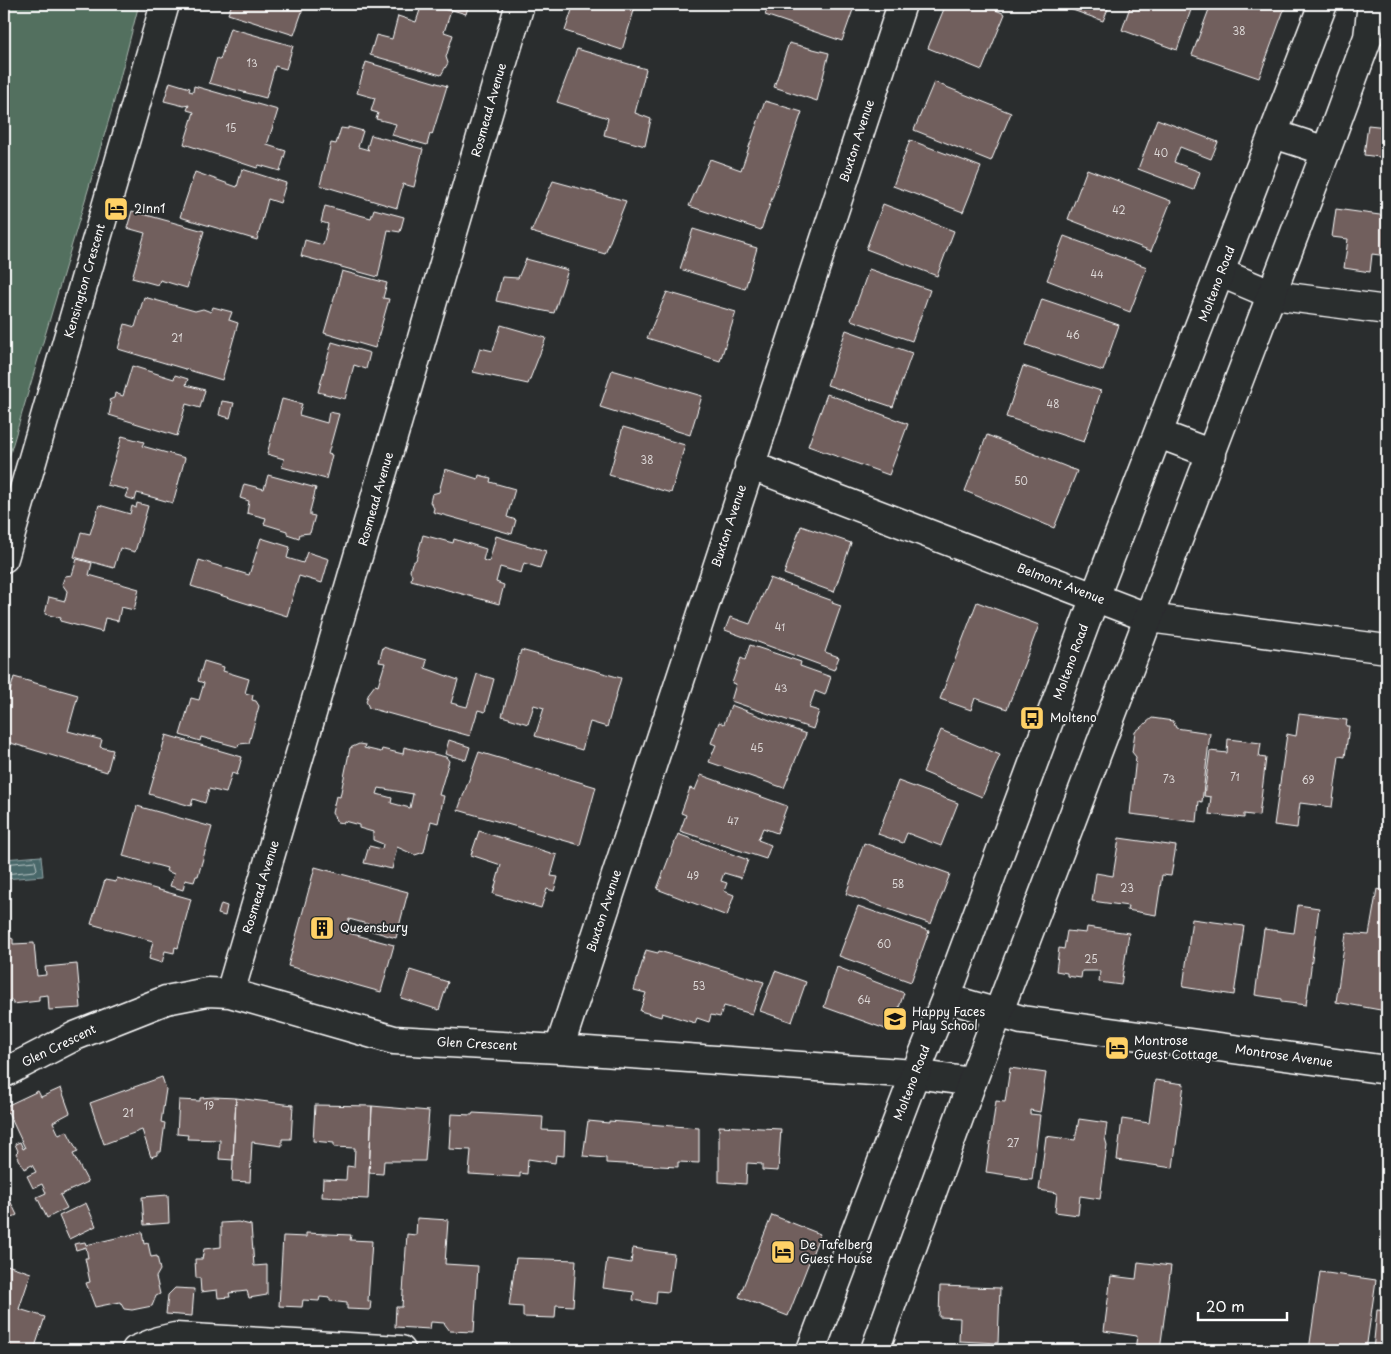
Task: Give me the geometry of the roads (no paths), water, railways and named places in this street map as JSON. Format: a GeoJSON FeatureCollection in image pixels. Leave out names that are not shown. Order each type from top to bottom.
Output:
{"type":"FeatureCollection","features":[{"type":"Feature","properties":{"kind":"street","name":"Kensington Crescent"},"geometry":{"type":"LineString","coordinates":[[4,558],[165,4]]}},
{"type":"Feature","properties":{"kind":"street","name":"Rosmead Avenue"},"geometry":{"type":"LineString","coordinates":[[230,993],[520,4]]}},
{"type":"Feature","properties":{"kind":"street","name":"Buxton Avenue"},"geometry":{"type":"LineString","coordinates":[[559,1048],[902,4]]}},
{"type":"Feature","properties":{"kind":"street","name":"Molteno Road"},"geometry":{"type":"LineString","coordinates":[[812,1350],[915,1074],[946,998],[1095,597],[1221,274],[1323,4]]}},
{"type":"Feature","properties":{"kind":"street"},"geometry":{"type":"LineString","coordinates":[[875,1350],[972,1082],[1273,295],[1368,37],[1372,4]]}},
{"type":"Feature","properties":{"kind":"street"},"geometry":{"type":"LineString","coordinates":[[1274,134],[1326,151]]}},
{"type":"Feature","properties":{"kind":"street"},"geometry":{"type":"LineString","coordinates":[[1221,274],[1273,295],[1387,310]]}},
{"type":"Feature","properties":{"kind":"street"},"geometry":{"type":"LineString","coordinates":[[1159,434],[1212,454]]}},
{"type":"Feature","properties":{"kind":"street","name":"Belmont Avenue"},"geometry":{"type":"LineString","coordinates":[[749,465],[1149,618],[1387,648]]}},
{"type":"Feature","properties":{"kind":"street","name":"Glen Crescent"},"geometry":{"type":"LineString","coordinates":[[4,1073],[75,1036],[166,1000],[207,992],[230,993],[394,1040],[559,1048],[915,1074],[972,1082]]}},
{"type":"Feature","properties":{"kind":"street","name":"Montrose Avenue"},"geometry":{"type":"LineString","coordinates":[[946,998],[1022,1020],[1387,1070]]}},
{"type":"Feature","properties":{"kind":"street"},"geometry":{"type":"LineString","coordinates":[[136,1350],[158,1341],[175,1337],[401,1350]]}},
{"type":"Feature","properties":{"kind":"water"},"geometry":{"type":"Polygon","coordinates":[[[41,856],[43,876],[4,879],[4,859],[41,856]]]}},
{"type":"Feature","properties":{"kind":"place","name":"2Inn1"},"geometry":{"type":"Point","coordinates":[116,209]}},
{"type":"Feature","properties":{"kind":"place","name":"Molteno"},"geometry":{"type":"Point","coordinates":[1032,718]}},
{"type":"Feature","properties":{"kind":"place","name":"Queensbury"},"geometry":{"type":"Point","coordinates":[322,928]}},
{"type":"Feature","properties":{"kind":"place","name":"Happy Faces Play School"},"geometry":{"type":"Point","coordinates":[895,1019]}},
{"type":"Feature","properties":{"kind":"place","name":"Montrose Guest Cottage"},"geometry":{"type":"Point","coordinates":[1117,1048]}},
{"type":"Feature","properties":{"kind":"place","name":"De Tafelberg Guest House"},"geometry":{"type":"Point","coordinates":[783,1252]}}]}
